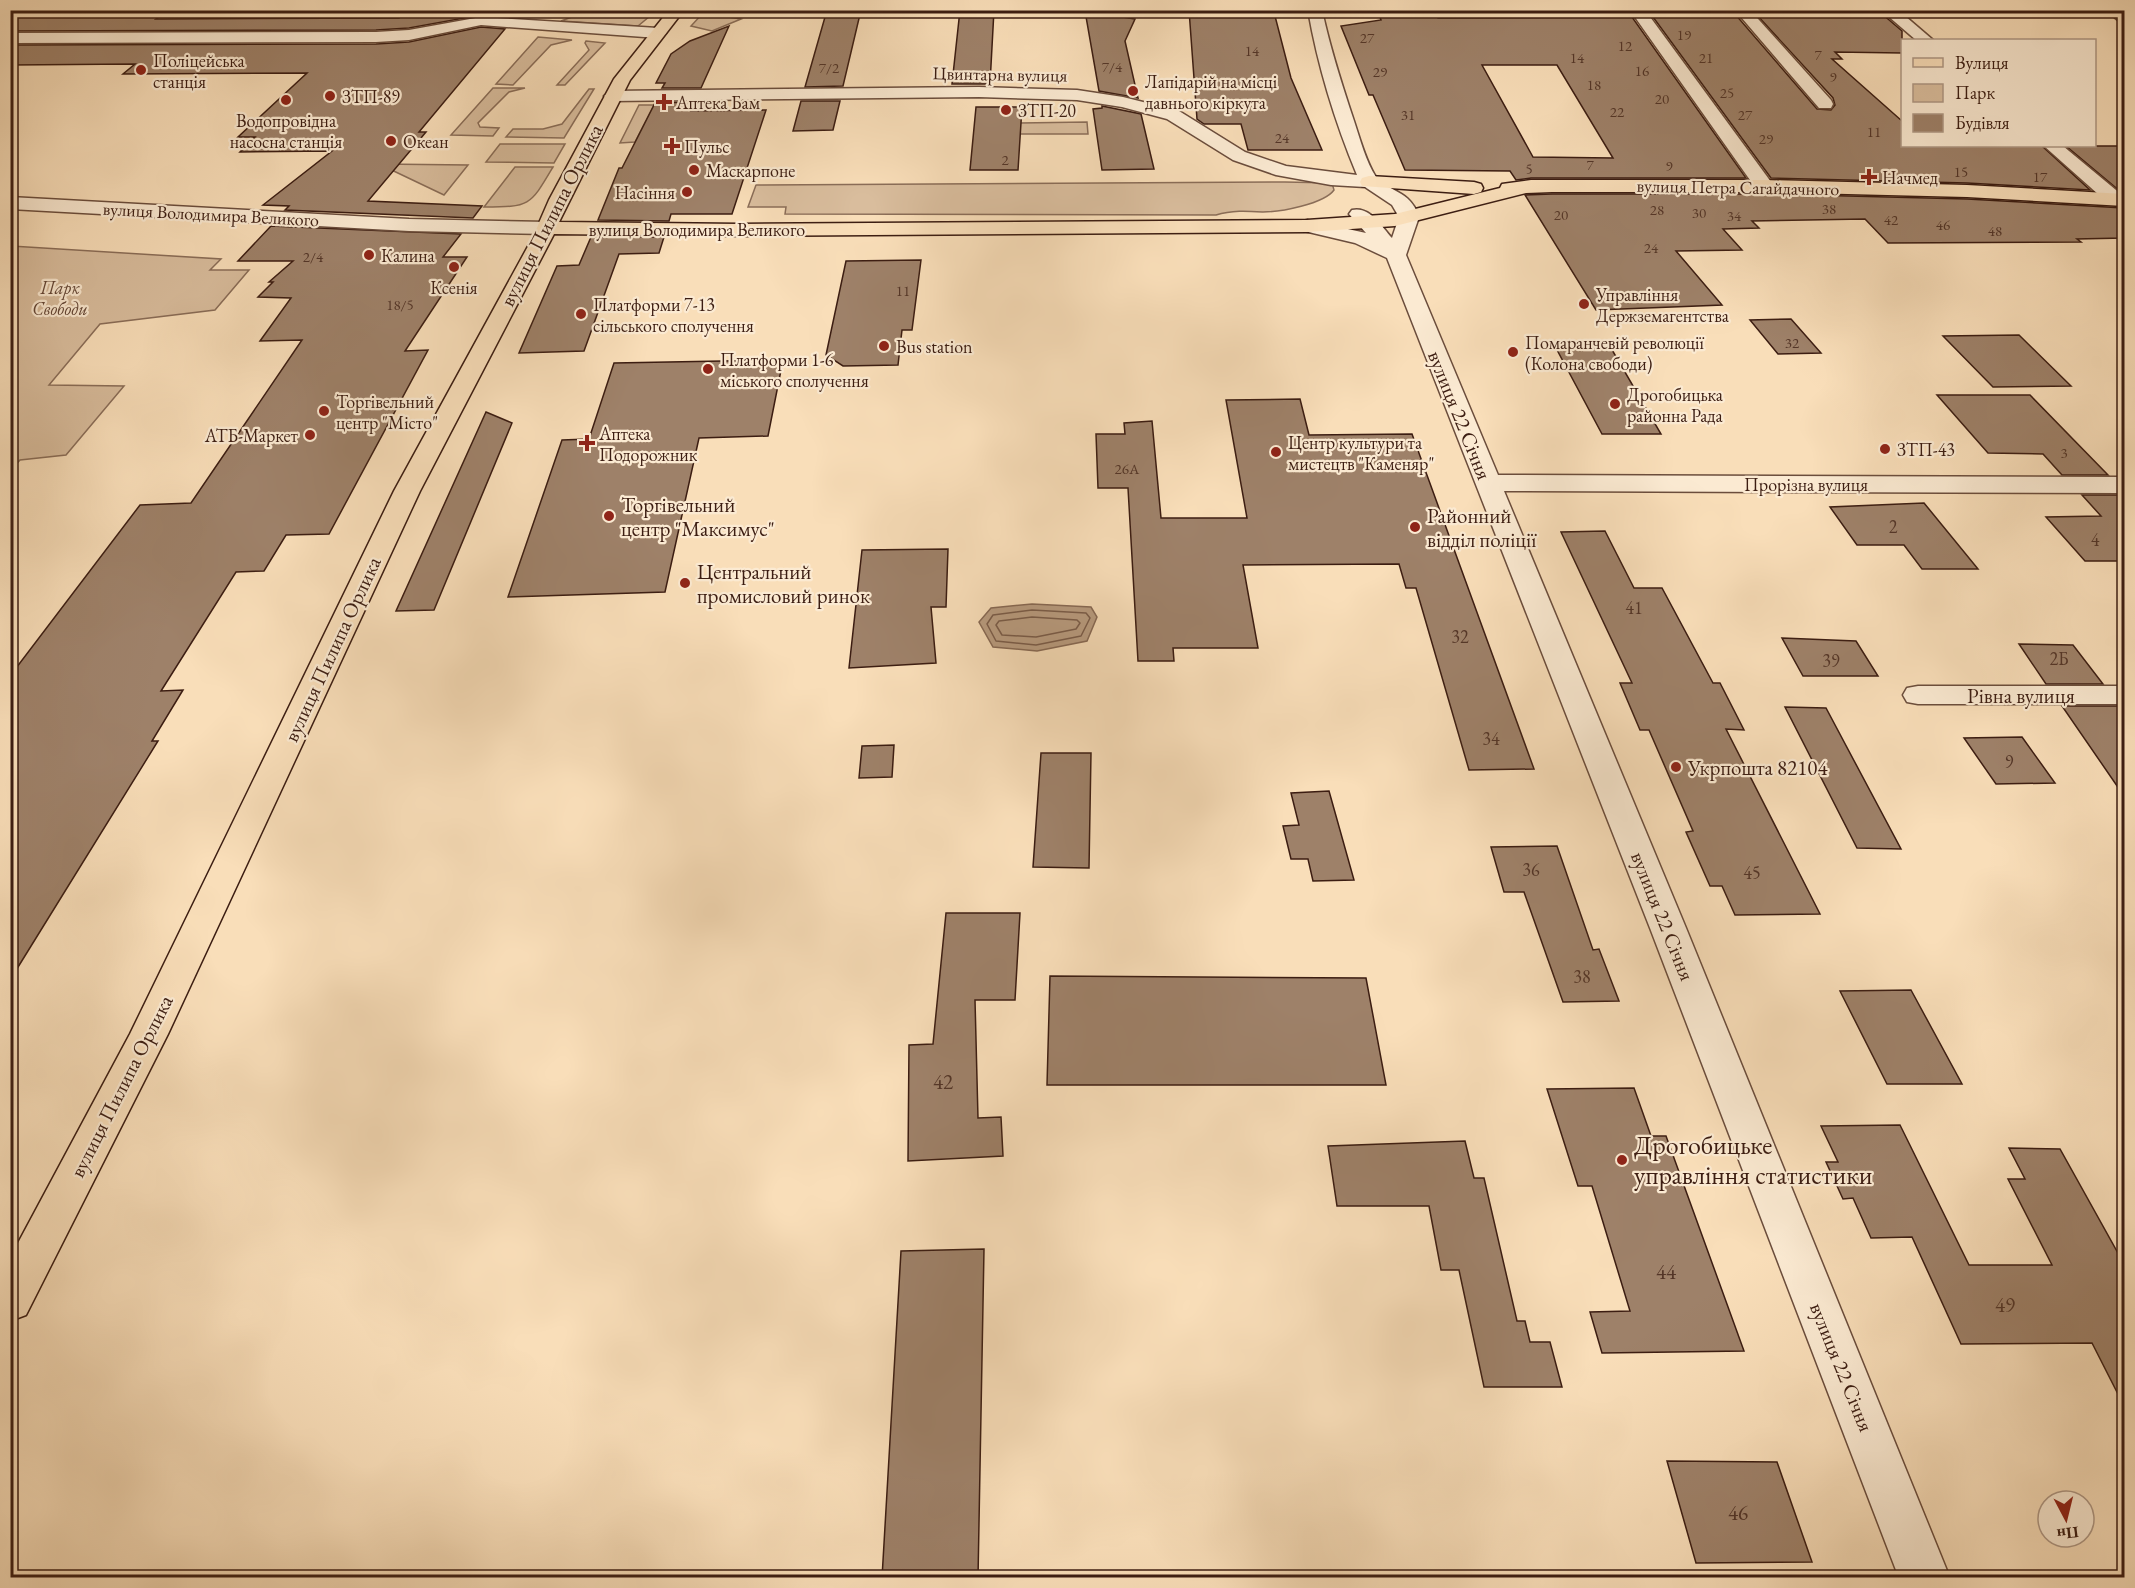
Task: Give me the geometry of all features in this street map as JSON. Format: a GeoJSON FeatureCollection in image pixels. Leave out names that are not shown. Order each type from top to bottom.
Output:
{"type":"FeatureCollection","features":[{"type":"Feature","properties":{"kind":"main road","name":"вулиця Пилипа Орлика"},"geometry":{"type":"LineString","coordinates":[[10,1302],[149,1034],[407,491],[547,228],[612,96],[622,79],[677,10]]}},
{"type":"Feature","properties":{"kind":"main road"},"geometry":{"type":"LineString","coordinates":[[1370,182],[1429,187],[1531,186]]}},
{"type":"Feature","properties":{"kind":"main road"},"geometry":{"type":"LineString","coordinates":[[1240,226],[1366,211],[1402,213],[1531,186]]}},
{"type":"Feature","properties":{"kind":"main road","name":"вулиця Петра Сагайдачного"},"geometry":{"type":"LineString","coordinates":[[1531,186],[1764,186],[1955,191],[2120,199]]}},
{"type":"Feature","properties":{"kind":"main road"},"geometry":{"type":"LineString","coordinates":[[1402,213],[1506,188]]}},
{"type":"Feature","properties":{"kind":"main road"},"geometry":{"type":"LineString","coordinates":[[1240,226],[1307,226],[1366,211]]}},
{"type":"Feature","properties":{"kind":"main road","name":"вулиця Володимира Великого"},"geometry":{"type":"LineString","coordinates":[[547,228],[761,230],[1240,226]]}},
{"type":"Feature","properties":{"kind":"street"},"geometry":{"type":"LineString","coordinates":[[1315,10],[1323,50],[1352,142],[1370,182],[1402,213],[1396,255]]}},
{"type":"Feature","properties":{"kind":"street"},"geometry":{"type":"LineString","coordinates":[[1637,10],[1764,186]]}},
{"type":"Feature","properties":{"kind":"street"},"geometry":{"type":"LineString","coordinates":[[1742,10],[1825,104]]}},
{"type":"Feature","properties":{"kind":"street"},"geometry":{"type":"LineString","coordinates":[[1888,10],[1924,39]]}},
{"type":"Feature","properties":{"kind":"street"},"geometry":{"type":"LineString","coordinates":[[2113,10],[2124,18]]}},
{"type":"Feature","properties":{"kind":"street"},"geometry":{"type":"LineString","coordinates":[[10,38],[376,38],[409,35],[482,21],[658,33]]}},
{"type":"Feature","properties":{"kind":"street","name":"Цвинтарна вулиця"},"geometry":{"type":"LineString","coordinates":[[612,96],[969,92],[1077,95],[1123,102],[1173,115],[1239,156],[1282,171],[1331,179],[1370,182]]}},
{"type":"Feature","properties":{"kind":"street"},"geometry":{"type":"LineString","coordinates":[[2054,147],[2120,199]]}},
{"type":"Feature","properties":{"kind":"street"},"geometry":{"type":"LineString","coordinates":[[1370,182],[1366,211],[1396,255]]}},
{"type":"Feature","properties":{"kind":"street","name":"вулиця Володимира Великого"},"geometry":{"type":"LineString","coordinates":[[10,203],[409,225],[547,228]]}},
{"type":"Feature","properties":{"kind":"street"},"geometry":{"type":"LineString","coordinates":[[1307,226],[1361,238],[1396,255]]}},
{"type":"Feature","properties":{"kind":"street","name":"вулиця 22 Січня"},"geometry":{"type":"LineString","coordinates":[[1396,255],[1668,928],[1925,1578]]}},
{"type":"Feature","properties":{"kind":"street","name":"Прорізна вулиця"},"geometry":{"type":"LineString","coordinates":[[1487,483],[2124,485]]}},
{"type":"Feature","properties":{"kind":"street","name":"Рівна вулиця"},"geometry":{"type":"LineString","coordinates":[[1918,695],[2124,695]]}},
{"type":"Feature","properties":{"kind":"green space"},"geometry":{"type":"Polygon","coordinates":[[[588,11],[656,11],[638,26],[561,21],[588,11]]]}},
{"type":"Feature","properties":{"kind":"green space"},"geometry":{"type":"Polygon","coordinates":[[[703,13],[741,19],[712,31],[691,26],[703,13]]]}},
{"type":"Feature","properties":{"kind":"green space"},"geometry":{"type":"Polygon","coordinates":[[[538,37],[572,40],[551,45],[513,85],[496,84],[538,37]]]}},
{"type":"Feature","properties":{"kind":"green space"},"geometry":{"type":"Polygon","coordinates":[[[586,41],[605,43],[565,85],[557,85],[589,50],[586,41]]]}},
{"type":"Feature","properties":{"kind":"green space"},"geometry":{"type":"Polygon","coordinates":[[[493,88],[525,88],[509,92],[478,123],[480,127],[499,128],[493,136],[451,135],[493,88]]]}},
{"type":"Feature","properties":{"kind":"green space"},"geometry":{"type":"Polygon","coordinates":[[[589,89],[594,89],[564,138],[506,137],[513,129],[543,129],[562,124],[589,89]]]}},
{"type":"Feature","properties":{"kind":"green space"},"geometry":{"type":"Polygon","coordinates":[[[639,105],[654,105],[635,142],[620,143],[639,105]]]}},
{"type":"Feature","properties":{"kind":"green space"},"geometry":{"type":"Polygon","coordinates":[[[1087,122],[1088,134],[1020,134],[1020,123],[1087,122]]]}},
{"type":"Feature","properties":{"kind":"green space"},"geometry":{"type":"Polygon","coordinates":[[[500,144],[565,144],[554,163],[486,162],[500,144]]]}},
{"type":"Feature","properties":{"kind":"green space"},"geometry":{"type":"Polygon","coordinates":[[[379,164],[468,165],[444,195],[379,164]]]}},
{"type":"Feature","properties":{"kind":"green space"},"geometry":{"type":"Polygon","coordinates":[[[515,167],[553,167],[539,190],[527,202],[520,205],[484,207],[515,167]]]}},
{"type":"Feature","properties":{"kind":"green space"},"geometry":{"type":"Polygon","coordinates":[[[1332,183],[1334,190],[1312,203],[1290,209],[1216,215],[785,214],[786,207],[748,207],[756,185],[1332,183]]]}},
{"type":"Feature","properties":{"kind":"green space","name":"Парк Свободи"},"geometry":{"type":"Polygon","coordinates":[[[11,246],[221,259],[210,270],[249,270],[215,310],[100,324],[49,385],[124,386],[66,455],[20,460],[11,470],[11,246]]]}},
{"type":"Feature","properties":{"kind":"water"},"geometry":{"type":"Polygon","coordinates":[[[1032,604],[1091,607],[1097,617],[1087,641],[1037,651],[993,647],[979,622],[991,608],[1032,604]]]}},
{"type":"Feature","properties":{"kind":"building"},"geometry":{"type":"Polygon","coordinates":[[[10,10],[168,10],[156,19],[399,18],[400,10],[521,10],[515,17],[481,15],[409,28],[376,30],[10,31],[10,10]]]}},
{"type":"Feature","properties":{"kind":"building"},"geometry":{"type":"Polygon","coordinates":[[[827,10],[861,10],[843,86],[805,87],[827,10]]]}},
{"type":"Feature","properties":{"kind":"building"},"geometry":{"type":"Polygon","coordinates":[[[960,10],[994,10],[990,84],[952,84],[960,10]]]}},
{"type":"Feature","properties":{"kind":"building"},"geometry":{"type":"Polygon","coordinates":[[[1189,10],[1265,10],[1262,16],[1275,16],[1291,78],[1322,150],[1248,150],[1241,124],[1204,124],[1197,119],[1189,10]]]}},
{"type":"Feature","properties":{"kind":"building"},"geometry":{"type":"Polygon","coordinates":[[[1085,11],[1135,19],[1125,41],[1138,98],[1099,91],[1085,11]]]}},
{"type":"Feature","properties":{"kind":"building"},"geometry":{"type":"Polygon","coordinates":[[[1378,12],[1436,13],[1438,18],[1632,17],[1746,178],[1531,178],[1516,180],[1510,171],[1405,170],[1373,95],[1369,95],[1341,26],[1381,20],[1378,12]],[[1482,65],[1533,157],[1613,158],[1557,65],[1482,65]]]}},
{"type":"Feature","properties":{"kind":"building"},"geometry":{"type":"Polygon","coordinates":[[[1843,12],[1881,13],[1902,31],[1901,53],[1835,52],[1842,59],[1832,59],[1901,120],[1901,147],[2043,147],[2090,190],[1967,183],[1771,178],[1653,17],[1658,17],[1654,13],[1735,14],[1817,109],[1831,110],[1835,105],[1833,98],[1756,14],[1845,15],[1843,12]]]}},
{"type":"Feature","properties":{"kind":"building"},"geometry":{"type":"Polygon","coordinates":[[[729,26],[701,88],[662,88],[665,83],[656,83],[671,54],[690,41],[729,26]]]}},
{"type":"Feature","properties":{"kind":"building"},"geometry":{"type":"Polygon","coordinates":[[[481,27],[505,29],[419,132],[426,132],[368,201],[482,206],[473,218],[285,210],[289,206],[263,205],[332,151],[240,152],[255,137],[238,137],[307,73],[123,74],[135,64],[10,65],[10,45],[376,44],[409,42],[481,27]]]}},
{"type":"Feature","properties":{"kind":"building"},"geometry":{"type":"Polygon","coordinates":[[[801,101],[840,101],[833,130],[793,131],[801,101]]]}},
{"type":"Feature","properties":{"kind":"building"},"geometry":{"type":"Polygon","coordinates":[[[695,102],[691,111],[766,110],[732,214],[671,214],[669,221],[598,220],[619,168],[622,168],[655,103],[695,102]]]}},
{"type":"Feature","properties":{"kind":"building"},"geometry":{"type":"Polygon","coordinates":[[[1102,106],[1141,114],[1154,169],[1102,170],[1093,109],[1102,108],[1102,106]]]}},
{"type":"Feature","properties":{"kind":"building"},"geometry":{"type":"Polygon","coordinates":[[[976,107],[1022,107],[1018,170],[970,170],[976,107]]]}},
{"type":"Feature","properties":{"kind":"building"},"geometry":{"type":"Polygon","coordinates":[[[2124,146],[2124,192],[2121,192],[2067,147],[2124,146]]]}},
{"type":"Feature","properties":{"kind":"building"},"geometry":{"type":"Polygon","coordinates":[[[1764,194],[1967,199],[2124,208],[2124,238],[2077,239],[2081,242],[1888,243],[1865,219],[1752,221],[1759,228],[1723,229],[1742,250],[1676,251],[1722,305],[1596,310],[1525,195],[1764,194]]]}},
{"type":"Feature","properties":{"kind":"building"},"geometry":{"type":"Polygon","coordinates":[[[271,226],[461,234],[443,257],[467,257],[405,351],[428,350],[329,534],[286,535],[264,571],[236,572],[161,691],[183,690],[152,741],[158,741],[10,980],[10,676],[140,505],[191,503],[302,340],[260,341],[291,298],[258,297],[273,282],[269,282],[293,261],[238,261],[271,226]]]}},
{"type":"Feature","properties":{"kind":"building"},"geometry":{"type":"Polygon","coordinates":[[[591,237],[664,237],[659,253],[619,254],[584,351],[519,353],[557,266],[579,265],[591,237]]]}},
{"type":"Feature","properties":{"kind":"building"},"geometry":{"type":"Polygon","coordinates":[[[921,260],[912,330],[902,330],[898,365],[843,366],[826,355],[846,261],[921,260]]]}},
{"type":"Feature","properties":{"kind":"building"},"geometry":{"type":"Polygon","coordinates":[[[1791,319],[1821,353],[1778,354],[1750,320],[1791,319]]]}},
{"type":"Feature","properties":{"kind":"building"},"geometry":{"type":"Polygon","coordinates":[[[2019,335],[2071,386],[1993,387],[1943,336],[2019,335]]]}},
{"type":"Feature","properties":{"kind":"building","name":"Дрогобицька районна Рада"},"geometry":{"type":"Polygon","coordinates":[[[1556,348],[1611,348],[1661,434],[1602,434],[1556,348]]]}},
{"type":"Feature","properties":{"kind":"building","name":"Торгівельний центр \"Максимус\""},"geometry":{"type":"Polygon","coordinates":[[[783,360],[768,436],[699,438],[665,592],[508,597],[562,440],[589,439],[614,363],[783,360]]]}},
{"type":"Feature","properties":{"kind":"building"},"geometry":{"type":"Polygon","coordinates":[[[1937,395],[2030,395],[2108,475],[2062,475],[2043,454],[1988,453],[1937,395]]]}},
{"type":"Feature","properties":{"kind":"building"},"geometry":{"type":"Polygon","coordinates":[[[1300,399],[1309,435],[1412,434],[1534,769],[1469,770],[1416,588],[1406,588],[1399,564],[1243,565],[1258,648],[1173,648],[1174,661],[1138,661],[1128,488],[1098,488],[1096,434],[1125,434],[1124,423],[1152,421],[1161,518],[1247,518],[1226,400],[1300,399]]]}},
{"type":"Feature","properties":{"kind":"building"},"geometry":{"type":"Polygon","coordinates":[[[486,412],[512,423],[434,610],[396,611],[486,412]]]}},
{"type":"Feature","properties":{"kind":"building"},"geometry":{"type":"Polygon","coordinates":[[[2082,495],[2124,495],[2124,561],[2085,561],[2046,517],[2101,516],[2082,495]]]}},
{"type":"Feature","properties":{"kind":"building"},"geometry":{"type":"Polygon","coordinates":[[[1924,503],[1978,569],[1922,569],[1904,545],[1857,545],[1830,507],[1924,503]]]}},
{"type":"Feature","properties":{"kind":"building"},"geometry":{"type":"Polygon","coordinates":[[[1605,531],[1634,588],[1662,588],[1713,683],[1720,683],[1744,730],[1726,729],[1820,914],[1735,915],[1722,886],[1710,886],[1686,832],[1693,831],[1649,730],[1640,730],[1620,683],[1632,683],[1561,532],[1605,531]]]}},
{"type":"Feature","properties":{"kind":"building"},"geometry":{"type":"Polygon","coordinates":[[[948,549],[946,607],[931,607],[936,663],[849,668],[862,550],[948,549]]]}},
{"type":"Feature","properties":{"kind":"building"},"geometry":{"type":"Polygon","coordinates":[[[1782,638],[1856,641],[1878,676],[1803,676],[1782,638]]]}},
{"type":"Feature","properties":{"kind":"building"},"geometry":{"type":"Polygon","coordinates":[[[2019,644],[2073,645],[2103,684],[2046,684],[2019,644]]]}},
{"type":"Feature","properties":{"kind":"building"},"geometry":{"type":"Polygon","coordinates":[[[2062,706],[2120,706],[2124,712],[2124,796],[2062,706]]]}},
{"type":"Feature","properties":{"kind":"building"},"geometry":{"type":"Polygon","coordinates":[[[1785,707],[1826,708],[1901,849],[1857,848],[1785,707]]]}},
{"type":"Feature","properties":{"kind":"building"},"geometry":{"type":"Polygon","coordinates":[[[2022,737],[2055,783],[1996,784],[1964,738],[2022,737]]]}},
{"type":"Feature","properties":{"kind":"building"},"geometry":{"type":"Polygon","coordinates":[[[894,745],[892,777],[859,778],[862,746],[894,745]]]}},
{"type":"Feature","properties":{"kind":"building"},"geometry":{"type":"Polygon","coordinates":[[[1041,753],[1091,753],[1089,868],[1033,867],[1041,753]]]}},
{"type":"Feature","properties":{"kind":"building"},"geometry":{"type":"Polygon","coordinates":[[[1329,791],[1354,880],[1313,881],[1308,859],[1291,859],[1283,826],[1299,825],[1291,793],[1329,791]]]}},
{"type":"Feature","properties":{"kind":"building"},"geometry":{"type":"Polygon","coordinates":[[[1557,846],[1593,950],[1599,949],[1619,1001],[1563,1002],[1524,892],[1504,892],[1491,847],[1557,846]]]}},
{"type":"Feature","properties":{"kind":"building"},"geometry":{"type":"Polygon","coordinates":[[[946,913],[1020,913],[1015,1000],[975,1000],[978,1118],[1001,1117],[1003,1156],[908,1161],[909,1045],[933,1044],[946,913]]]}},
{"type":"Feature","properties":{"kind":"building"},"geometry":{"type":"Polygon","coordinates":[[[1050,976],[1366,978],[1386,1085],[1047,1085],[1050,976]]]}},
{"type":"Feature","properties":{"kind":"building"},"geometry":{"type":"Polygon","coordinates":[[[1911,990],[1962,1084],[1887,1084],[1840,991],[1911,990]]]}},
{"type":"Feature","properties":{"kind":"building"},"geometry":{"type":"Polygon","coordinates":[[[1634,1088],[1651,1136],[1666,1136],[1744,1351],[1602,1353],[1590,1312],[1630,1311],[1592,1186],[1578,1186],[1547,1089],[1634,1088]]]}},
{"type":"Feature","properties":{"kind":"building"},"geometry":{"type":"Polygon","coordinates":[[[1900,1125],[1969,1265],[2052,1265],[2008,1179],[2025,1179],[2009,1148],[2060,1149],[2124,1264],[2124,1406],[2092,1343],[1961,1344],[1912,1237],[1871,1238],[1853,1198],[1843,1199],[1826,1162],[1838,1162],[1821,1126],[1900,1125]]]}},
{"type":"Feature","properties":{"kind":"building"},"geometry":{"type":"Polygon","coordinates":[[[1465,1141],[1474,1178],[1484,1178],[1517,1321],[1525,1321],[1530,1342],[1550,1342],[1562,1387],[1484,1387],[1459,1270],[1441,1270],[1429,1206],[1337,1206],[1328,1146],[1465,1141]]]}},
{"type":"Feature","properties":{"kind":"building"},"geometry":{"type":"Polygon","coordinates":[[[984,1249],[978,1578],[882,1578],[901,1251],[984,1249]]]}},
{"type":"Feature","properties":{"kind":"building"},"geometry":{"type":"Polygon","coordinates":[[[1667,1461],[1777,1462],[1812,1562],[1696,1563],[1667,1461]]]}},
{"type":"Feature","properties":{"kind":"place","name":"Поліцейська станція"},"geometry":{"type":"Point","coordinates":[141,70]}},
{"type":"Feature","properties":{"kind":"place","name":"Лапідарій на місці давнього кіркута"},"geometry":{"type":"Point","coordinates":[1133,91]}},
{"type":"Feature","properties":{"kind":"place","name":"ЗТП-89"},"geometry":{"type":"Point","coordinates":[330,96]}},
{"type":"Feature","properties":{"kind":"place","name":"Водопровідна насосна станція"},"geometry":{"type":"Point","coordinates":[286,100]}},
{"type":"Feature","properties":{"kind":"place","name":"Аптека Бам"},"geometry":{"type":"Point","coordinates":[664,102]}},
{"type":"Feature","properties":{"kind":"place","name":"ЗТП-20"},"geometry":{"type":"Point","coordinates":[1006,110]}},
{"type":"Feature","properties":{"kind":"place","name":"Океан"},"geometry":{"type":"Point","coordinates":[391,141]}},
{"type":"Feature","properties":{"kind":"place","name":"Пульс"},"geometry":{"type":"Point","coordinates":[672,146]}},
{"type":"Feature","properties":{"kind":"place","name":"Маскарпоне"},"geometry":{"type":"Point","coordinates":[694,170]}},
{"type":"Feature","properties":{"kind":"place","name":"Начмед"},"geometry":{"type":"Point","coordinates":[1869,177]}},
{"type":"Feature","properties":{"kind":"place","name":"Насіння"},"geometry":{"type":"Point","coordinates":[687,192]}},
{"type":"Feature","properties":{"kind":"place","name":"Калина"},"geometry":{"type":"Point","coordinates":[369,255]}},
{"type":"Feature","properties":{"kind":"place","name":"Ксенія"},"geometry":{"type":"Point","coordinates":[454,267]}},
{"type":"Feature","properties":{"kind":"place","name":"Управління Держземагентства"},"geometry":{"type":"Point","coordinates":[1584,304]}},
{"type":"Feature","properties":{"kind":"place","name":"Платформи 7-13 сільського сполучення"},"geometry":{"type":"Point","coordinates":[581,314]}},
{"type":"Feature","properties":{"kind":"place","name":"Bus station"},"geometry":{"type":"Point","coordinates":[884,346]}},
{"type":"Feature","properties":{"kind":"place","name":"Помаранчевій революції (Колона свободи)"},"geometry":{"type":"Point","coordinates":[1513,352]}},
{"type":"Feature","properties":{"kind":"place","name":"Платформи 1-6 міського сполучення"},"geometry":{"type":"Point","coordinates":[708,369]}},
{"type":"Feature","properties":{"kind":"place","name":"Дрогобицька районна Рада"},"geometry":{"type":"Point","coordinates":[1615,404]}},
{"type":"Feature","properties":{"kind":"place","name":"Торгівельний центр \"Місто\""},"geometry":{"type":"Point","coordinates":[324,411]}},
{"type":"Feature","properties":{"kind":"place","name":"АТБ-Маркет"},"geometry":{"type":"Point","coordinates":[310,435]}},
{"type":"Feature","properties":{"kind":"place","name":"Аптека Подорожник"},"geometry":{"type":"Point","coordinates":[587,443]}},
{"type":"Feature","properties":{"kind":"place","name":"ЗТП-43"},"geometry":{"type":"Point","coordinates":[1885,449]}},
{"type":"Feature","properties":{"kind":"place","name":"Центр культури та мистецтв \"Каменяр\""},"geometry":{"type":"Point","coordinates":[1276,452]}},
{"type":"Feature","properties":{"kind":"place","name":"Торгівельний центр \"Максимус\""},"geometry":{"type":"Point","coordinates":[609,516]}},
{"type":"Feature","properties":{"kind":"place","name":"Районний відділ поліції"},"geometry":{"type":"Point","coordinates":[1415,527]}},
{"type":"Feature","properties":{"kind":"place","name":"Центральний промисловий ринок"},"geometry":{"type":"Point","coordinates":[685,583]}},
{"type":"Feature","properties":{"kind":"place","name":"Укрпошта 82104"},"geometry":{"type":"Point","coordinates":[1676,767]}},
{"type":"Feature","properties":{"kind":"place","name":"Дрогобицьке управління статистики"},"geometry":{"type":"Point","coordinates":[1622,1160]}}]}
